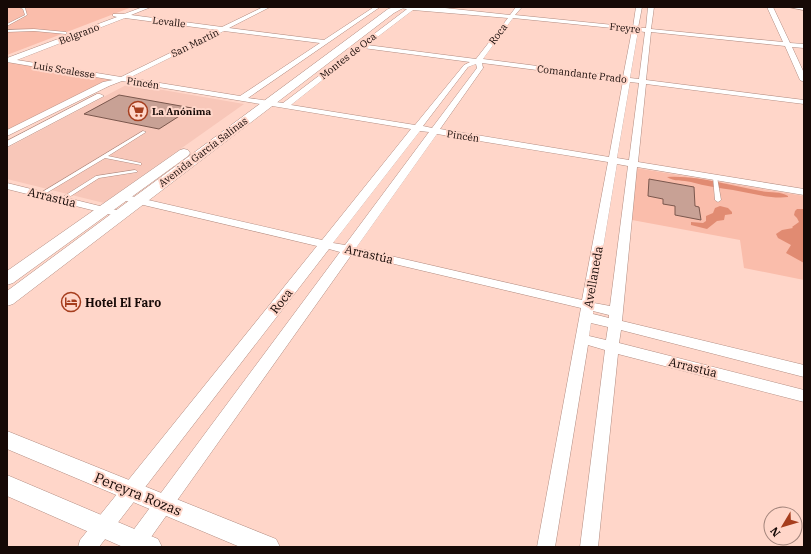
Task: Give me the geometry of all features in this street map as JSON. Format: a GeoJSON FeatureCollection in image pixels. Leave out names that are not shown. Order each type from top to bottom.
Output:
{"type":"FeatureCollection","features":[{"type":"Feature","properties":{"kind":"main road","name":"Avenida García Salinas"},"geometry":{"type":"LineString","coordinates":[[7,300],[138,201],[262,102],[387,7]]}},
{"type":"Feature","properties":{"kind":"main road","name":"Avenida García Salinas"},"geometry":{"type":"LineString","coordinates":[[7,279],[103,210],[262,102],[397,7]]}},
{"type":"Feature","properties":{"kind":"street","name":"Belgrano"},"geometry":{"type":"LineString","coordinates":[[8,59],[66,33],[135,7]]}},
{"type":"Feature","properties":{"kind":"street","name":"Belgrano"},"geometry":{"type":"LineString","coordinates":[[8,59],[148,7]]}},
{"type":"Feature","properties":{"kind":"street","name":"San Martín"},"geometry":{"type":"LineString","coordinates":[[7,133],[106,84],[122,79],[267,7]]}},
{"type":"Feature","properties":{"kind":"street"},"geometry":{"type":"LineString","coordinates":[[241,99],[377,7]]}},
{"type":"Feature","properties":{"kind":"street","name":"Freyre"},"geometry":{"type":"LineString","coordinates":[[397,7],[413,7],[512,16],[804,46]]}},
{"type":"Feature","properties":{"kind":"street","name":"Montes de Oca"},"geometry":{"type":"LineString","coordinates":[[284,106],[413,7]]}},
{"type":"Feature","properties":{"kind":"street","name":"Freyre"},"geometry":{"type":"LineString","coordinates":[[425,7],[445,10]]}},
{"type":"Feature","properties":{"kind":"street","name":"Roca"},"geometry":{"type":"LineString","coordinates":[[87,547],[466,66],[478,61],[519,7]]}},
{"type":"Feature","properties":{"kind":"street","name":"Avellaneda"},"geometry":{"type":"LineString","coordinates":[[546,547],[639,7]]}},
{"type":"Feature","properties":{"kind":"street","name":"Avellaneda"},"geometry":{"type":"LineString","coordinates":[[589,547],[651,7]]}},
{"type":"Feature","properties":{"kind":"street"},"geometry":{"type":"LineString","coordinates":[[770,7],[804,80]]}},
{"type":"Feature","properties":{"kind":"street"},"geometry":{"type":"LineString","coordinates":[[791,7],[804,8]]}},
{"type":"Feature","properties":{"kind":"street","name":"Levalle"},"geometry":{"type":"LineString","coordinates":[[115,15],[224,29]]}},
{"type":"Feature","properties":{"kind":"street"},"geometry":{"type":"LineString","coordinates":[[224,29],[325,42]]}},
{"type":"Feature","properties":{"kind":"street","name":"Comandante Prado"},"geometry":{"type":"LineString","coordinates":[[361,46],[804,102]]}},
{"type":"Feature","properties":{"kind":"street","name":"Luis Scalesse"},"geometry":{"type":"LineString","coordinates":[[8,59],[122,79]]}},
{"type":"Feature","properties":{"kind":"street","name":"Roca"},"geometry":{"type":"LineString","coordinates":[[140,545],[163,504],[480,68],[478,61]]}},
{"type":"Feature","properties":{"kind":"street","name":"San Martín"},"geometry":{"type":"LineString","coordinates":[[7,144],[120,86],[122,79]]}},
{"type":"Feature","properties":{"kind":"street","name":"Pincén"},"geometry":{"type":"LineString","coordinates":[[122,79],[804,192]]}},
{"type":"Feature","properties":{"kind":"street","name":"Arrastúa"},"geometry":{"type":"LineString","coordinates":[[7,186],[120,214]]}},
{"type":"Feature","properties":{"kind":"street","name":"Arrastúa"},"geometry":{"type":"LineString","coordinates":[[122,197],[326,244],[615,318],[804,371]]}},
{"type":"Feature","properties":{"kind":"street","name":"Arrastúa"},"geometry":{"type":"LineString","coordinates":[[582,339],[804,396]]}},
{"type":"Feature","properties":{"kind":"street","name":"Pereyra Rozas"},"geometry":{"type":"LineString","coordinates":[[7,440],[268,547]]}},
{"type":"Feature","properties":{"kind":"street"},"geometry":{"type":"LineString","coordinates":[[7,485],[140,545]]}},
{"type":"Feature","properties":{"kind":"lane"},"geometry":{"type":"LineString","coordinates":[[7,25],[26,15],[24,9],[20,7]]}},
{"type":"Feature","properties":{"kind":"lane"},"geometry":{"type":"LineString","coordinates":[[7,31],[34,30],[66,33]]}},
{"type":"Feature","properties":{"kind":"lane"},"geometry":{"type":"LineString","coordinates":[[7,35],[14,31]]}},
{"type":"Feature","properties":{"kind":"lane"},"geometry":{"type":"LineString","coordinates":[[41,194],[144,132]]}},
{"type":"Feature","properties":{"kind":"lane"},"geometry":{"type":"LineString","coordinates":[[104,156],[139,164]]}},
{"type":"Feature","properties":{"kind":"lane"},"geometry":{"type":"LineString","coordinates":[[61,200],[98,176],[135,171]]}},
{"type":"Feature","properties":{"kind":"lane"},"geometry":{"type":"LineString","coordinates":[[715,177],[718,200]]}},
{"type":"Feature","properties":{"kind":"shaded area"},"geometry":{"type":"Polygon","coordinates":[[[7,7],[132,7],[7,55],[7,7]]]}},
{"type":"Feature","properties":{"kind":"shaded area"},"geometry":{"type":"Polygon","coordinates":[[[7,62],[111,79],[7,131],[7,62]]]}},
{"type":"Feature","properties":{"kind":"shaded area"},"geometry":{"type":"Polygon","coordinates":[[[128,84],[244,104],[104,203],[7,179],[7,148],[128,84]]]}},
{"type":"Feature","properties":{"kind":"shaded area"},"geometry":{"type":"Polygon","coordinates":[[[636,168],[804,196],[804,280],[744,268],[740,240],[632,220],[636,168]]]}},
{"type":"Feature","properties":{"kind":"shaded area"},"geometry":{"type":"Polygon","coordinates":[[[667,177],[702,179],[761,191],[782,193],[788,197],[760,195],[670,179],[667,177]]]}},
{"type":"Feature","properties":{"kind":"shaded area"},"geometry":{"type":"Polygon","coordinates":[[[720,206],[728,208],[732,214],[725,215],[724,220],[717,221],[707,229],[691,225],[691,222],[703,223],[706,221],[706,216],[713,213],[715,208],[720,206]]]}},
{"type":"Feature","properties":{"kind":"shaded area"},"geometry":{"type":"Polygon","coordinates":[[[797,209],[804,209],[804,263],[786,253],[791,245],[778,238],[776,234],[782,230],[793,228],[792,227],[799,222],[794,215],[797,209]]]}},
{"type":"Feature","properties":{"kind":"building","name":"La Anónima"},"geometry":{"type":"Polygon","coordinates":[[[119,95],[192,108],[159,129],[84,114],[119,95]]]}},
{"type":"Feature","properties":{"kind":"building"},"geometry":{"type":"Polygon","coordinates":[[[649,179],[694,187],[695,206],[699,207],[701,220],[675,215],[675,206],[663,204],[663,199],[648,196],[649,179]]]}},
{"type":"Feature","properties":{"kind":"place","name":"La Anónima"},"geometry":{"type":"Point","coordinates":[138,111]}},
{"type":"Feature","properties":{"kind":"place","name":"Hotel El Faro"},"geometry":{"type":"Point","coordinates":[71,302]}}]}
